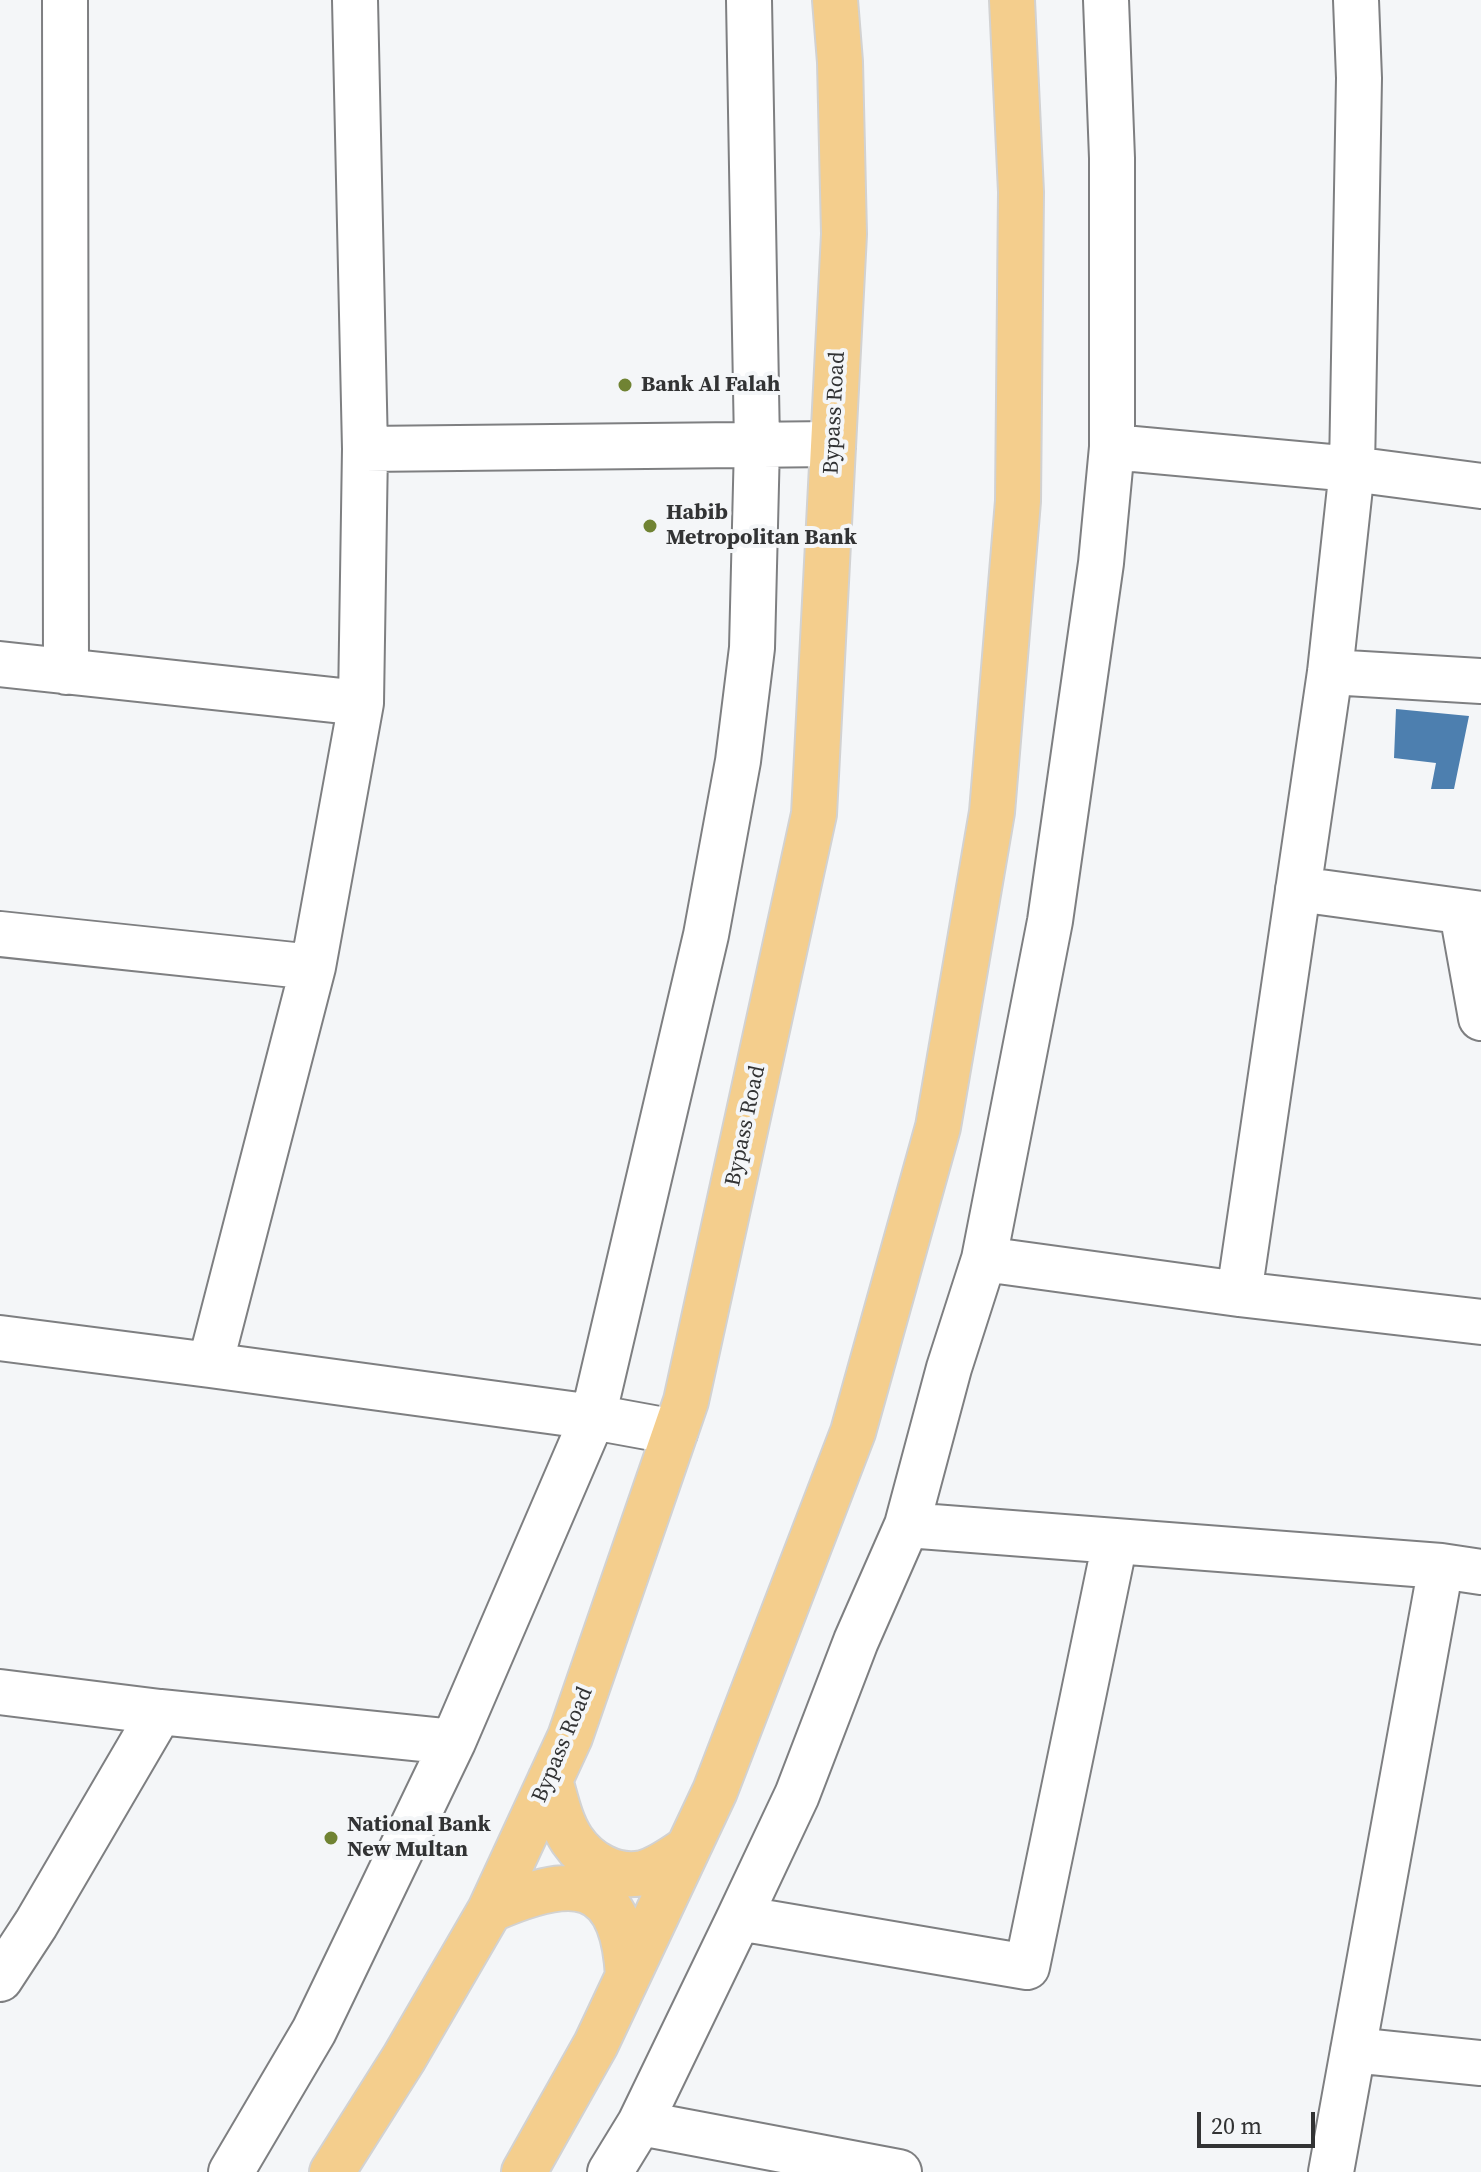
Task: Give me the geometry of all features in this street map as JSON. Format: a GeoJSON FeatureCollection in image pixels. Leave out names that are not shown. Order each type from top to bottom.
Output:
{"type":"FeatureCollection","features":[{"type":"Feature","properties":{"kind":"main road","name":"Bypass Road"},"geometry":{"type":"LineString","coordinates":[[332,2172],[404,2058],[490,1910],[570,1737],[686,1401],[814,814],[844,234],[840,62],[835,0]]}},
{"type":"Feature","properties":{"kind":"main road"},"geometry":{"type":"LineString","coordinates":[[524,2172],[596,2044],[715,1791],[853,1432],[938,1127],[992,812],[1018,501],[1021,192],[1012,0]]}},
{"type":"Feature","properties":{"kind":"main road"},"geometry":{"type":"LineString","coordinates":[[550,1780],[560,1816],[572,1840],[601,1868],[621,1873],[641,1873],[660,1866],[687,1849]]}},
{"type":"Feature","properties":{"kind":"main road"},"geometry":{"type":"LineString","coordinates":[[490,1910],[521,1896],[560,1887],[576,1887],[595,1894],[616,1917],[626,1952],[628,1976]]}},
{"type":"Feature","properties":{"kind":"street"},"geometry":{"type":"LineString","coordinates":[[65,0],[66,672]]}},
{"type":"Feature","properties":{"kind":"street"},"geometry":{"type":"LineString","coordinates":[[210,1365],[313,967],[361,703],[365,449],[355,0]]}},
{"type":"Feature","properties":{"kind":"street"},"geometry":{"type":"LineString","coordinates":[[231,2172],[314,2031],[453,1742],[593,1417],[706,935],[738,761],[752,648],[757,444],[749,0]]}},
{"type":"Feature","properties":{"kind":"street"},"geometry":{"type":"LineString","coordinates":[[610,2172],[640,2123],[797,1795],[856,1641],[907,1525],[949,1368],[984,1259],[1050,921],[1101,563],[1112,447],[1112,158],[1106,0]]}},
{"type":"Feature","properties":{"kind":"street"},"geometry":{"type":"LineString","coordinates":[[1239,1294],[1330,672],[1352,469],[1359,78],[1356,0]]}},
{"type":"Feature","properties":{"kind":"street"},"geometry":{"type":"LineString","coordinates":[[365,449],[833,444]]}},
{"type":"Feature","properties":{"kind":"street"},"geometry":{"type":"LineString","coordinates":[[1112,447],[1352,469],[1481,486]]}},
{"type":"Feature","properties":{"kind":"street"},"geometry":{"type":"LineString","coordinates":[[0,664],[361,703]]}},
{"type":"Feature","properties":{"kind":"street"},"geometry":{"type":"LineString","coordinates":[[1330,672],[1481,681]]}},
{"type":"Feature","properties":{"kind":"street"},"geometry":{"type":"LineString","coordinates":[[1298,889],[1471,913],[1481,1018]]}},
{"type":"Feature","properties":{"kind":"street"},"geometry":{"type":"LineString","coordinates":[[0,934],[313,967]]}},
{"type":"Feature","properties":{"kind":"street"},"geometry":{"type":"LineString","coordinates":[[984,1259],[1239,1294],[1481,1322]]}},
{"type":"Feature","properties":{"kind":"street"},"geometry":{"type":"LineString","coordinates":[[0,1338],[593,1417],[675,1432]]}},
{"type":"Feature","properties":{"kind":"street"},"geometry":{"type":"LineString","coordinates":[[907,1525],[1461,1569],[1353,2050],[1331,2172]]}},
{"type":"Feature","properties":{"kind":"street"},"geometry":{"type":"LineString","coordinates":[[739,1918],[1027,1967],[1115,1542]]}},
{"type":"Feature","properties":{"kind":"street"},"geometry":{"type":"LineString","coordinates":[[0,1692],[453,1742]]}},
{"type":"Feature","properties":{"kind":"street"},"geometry":{"type":"LineString","coordinates":[[0,1979],[18,1922],[160,1712]]}},
{"type":"Feature","properties":{"kind":"street"},"geometry":{"type":"LineString","coordinates":[[1353,2050],[1481,2063]]}},
{"type":"Feature","properties":{"kind":"street"},"geometry":{"type":"LineString","coordinates":[[640,2123],[899,2172]]}},
{"type":"Feature","properties":{"kind":"building"},"geometry":{"type":"Polygon","coordinates":[[[1396,709],[1469,716],[1454,789],[1431,789],[1436,763],[1394,758],[1396,709]]]}},
{"type":"Feature","properties":{"kind":"place","name":"Bank Al Falah"},"geometry":{"type":"Point","coordinates":[625,385]}},
{"type":"Feature","properties":{"kind":"place","name":"Habib Metropolitan Bank"},"geometry":{"type":"Point","coordinates":[650,526]}},
{"type":"Feature","properties":{"kind":"place","name":"National Bank New Multan"},"geometry":{"type":"Point","coordinates":[331,1838]}}]}
